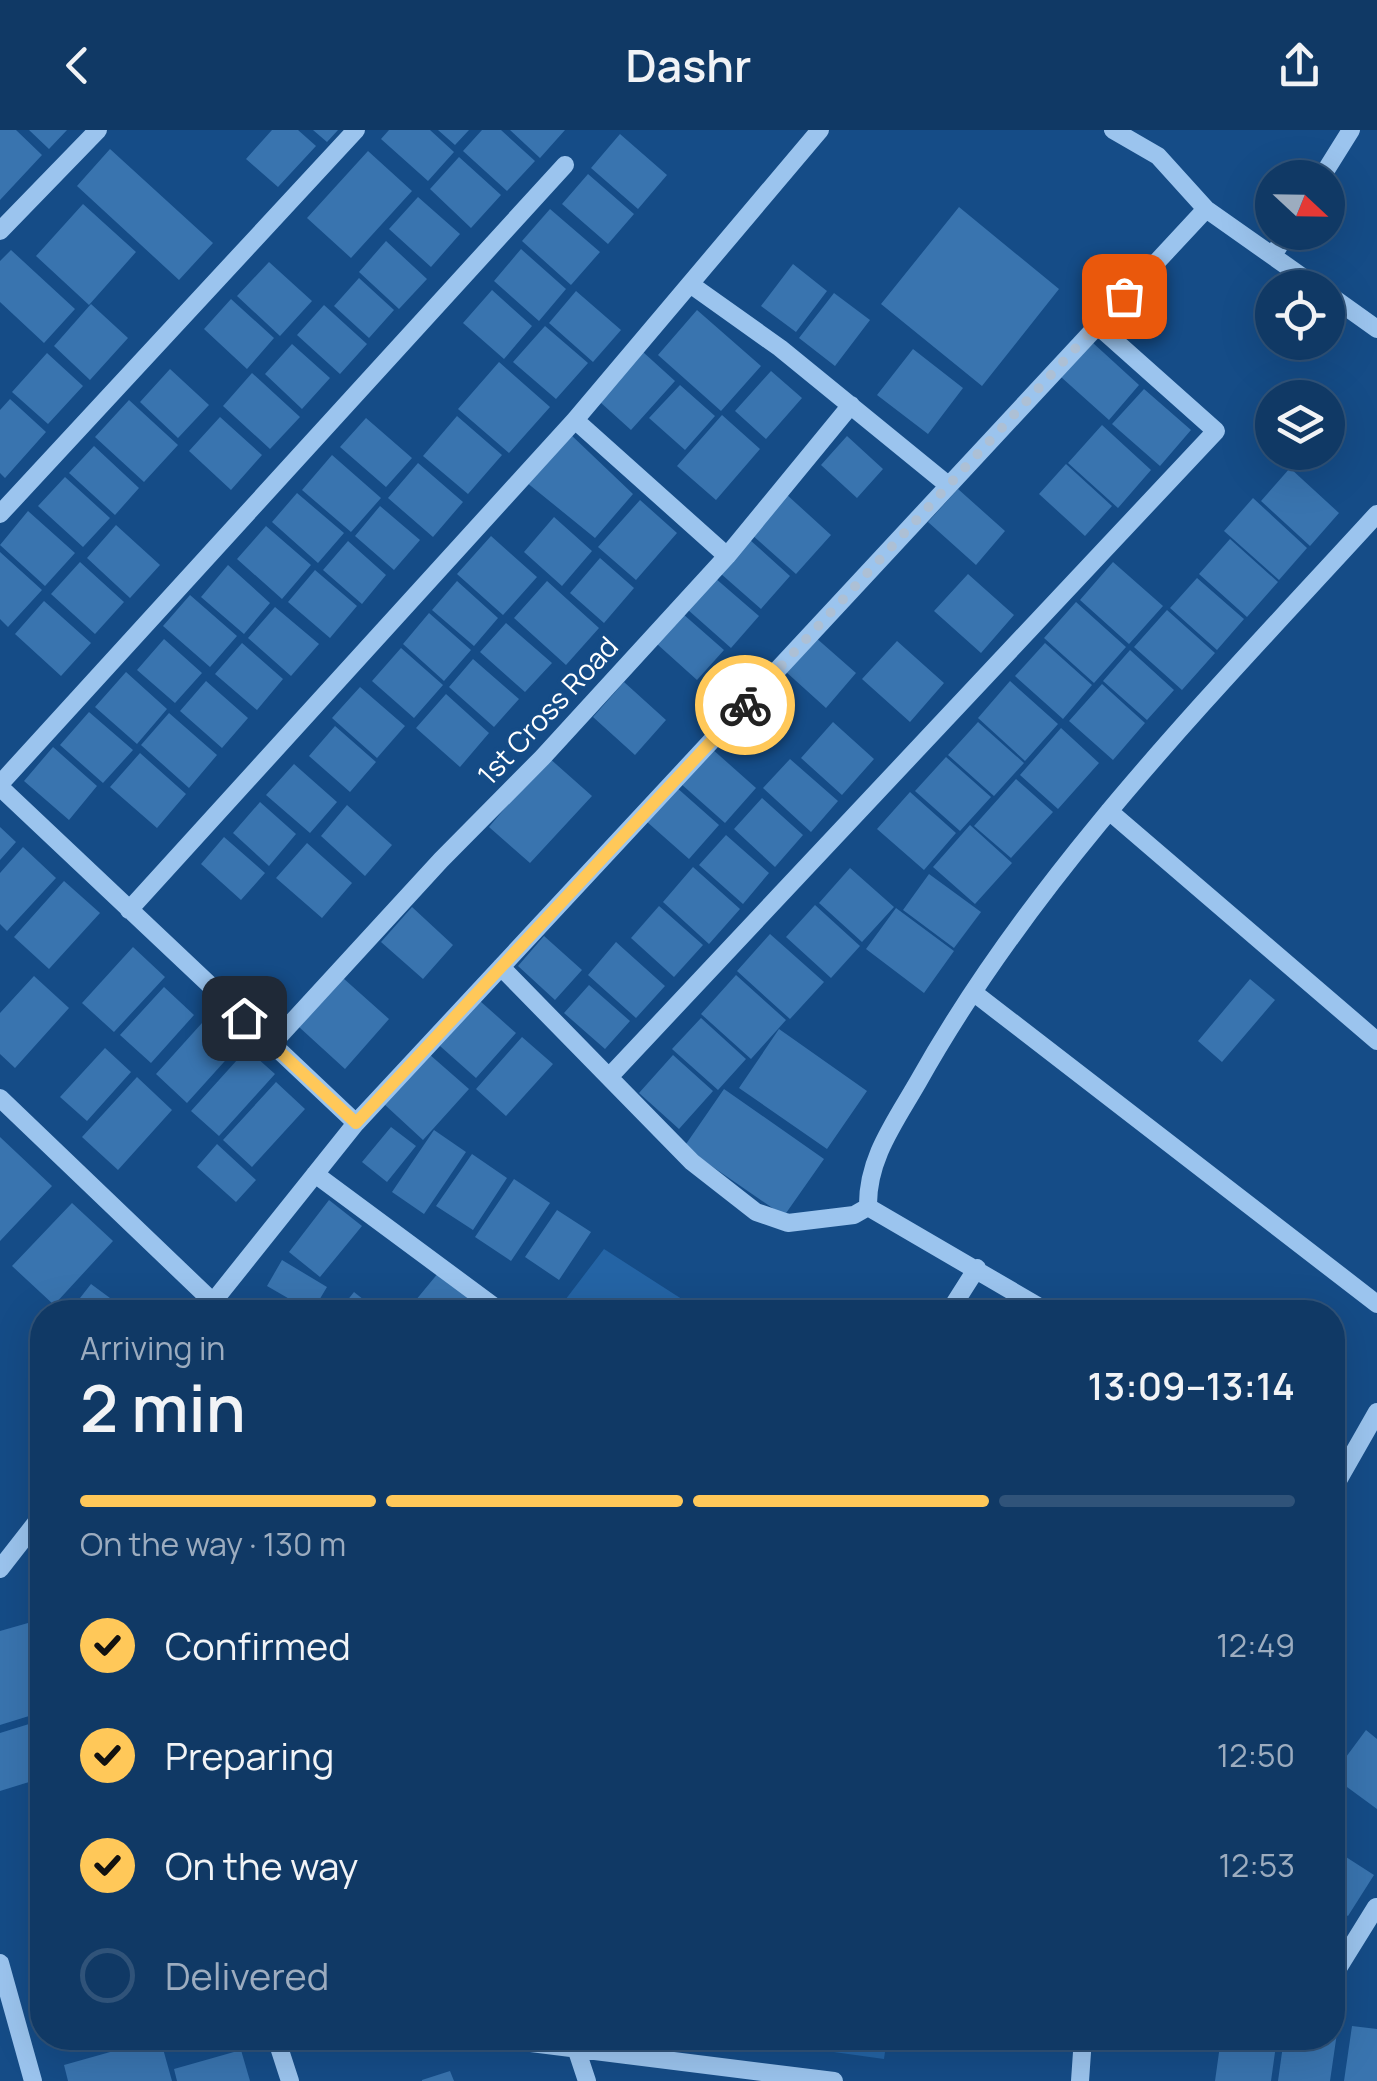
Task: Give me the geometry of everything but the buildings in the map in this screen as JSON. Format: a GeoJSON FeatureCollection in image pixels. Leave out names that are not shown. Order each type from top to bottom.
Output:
{"type":"FeatureCollection","features":[{"type":"Feature","properties":{"kind":"street"},"geometry":{"type":"LineString","coordinates":[[0,231],[98,130]]}},
{"type":"Feature","properties":{"kind":"street"},"geometry":{"type":"LineString","coordinates":[[0,514],[356,130]]}},
{"type":"Feature","properties":{"kind":"street"},"geometry":{"type":"LineString","coordinates":[[130,910],[575,420],[820,130]]}},
{"type":"Feature","properties":{"kind":"street"},"geometry":{"type":"LineString","coordinates":[[1113,130],[1158,156],[1206,209],[1292,270]]}},
{"type":"Feature","properties":{"kind":"street"},"geometry":{"type":"LineString","coordinates":[[1332,160],[1350,130]]}},
{"type":"Feature","properties":{"kind":"street"},"geometry":{"type":"LineString","coordinates":[[356,1123],[0,786],[564,165]]}},
{"type":"Feature","properties":{"kind":"street"},"geometry":{"type":"LineString","coordinates":[[216,1300],[356,1123],[1206,209]]}},
{"type":"Feature","properties":{"kind":"street"},"geometry":{"type":"LineString","coordinates":[[1272,256],[1276,250]]}},
{"type":"Feature","properties":{"kind":"street"},"geometry":{"type":"LineString","coordinates":[[690,284],[780,348],[948,486]]}},
{"type":"Feature","properties":{"kind":"street"},"geometry":{"type":"LineString","coordinates":[[1345,306],[1377,329]]}},
{"type":"Feature","properties":{"kind":"street"},"geometry":{"type":"LineString","coordinates":[[610,1076],[1216,431],[1097,325]]}},
{"type":"Feature","properties":{"kind":"street","name":"1st Cross Road"},"geometry":{"type":"LineString","coordinates":[[272,1044],[728,556],[851,405]]}},
{"type":"Feature","properties":{"kind":"street"},"geometry":{"type":"LineString","coordinates":[[575,420],[728,556]]}},
{"type":"Feature","properties":{"kind":"street"},"geometry":{"type":"LineString","coordinates":[[868,1206],[868,1181],[879,1150],[954,1016],[1110,811],[1377,514]]}},
{"type":"Feature","properties":{"kind":"street"},"geometry":{"type":"LineString","coordinates":[[1110,811],[1377,1040]]}},
{"type":"Feature","properties":{"kind":"street"},"geometry":{"type":"LineString","coordinates":[[501,967],[692,1162],[756,1212],[788,1223],[854,1215],[868,1206]]}},
{"type":"Feature","properties":{"kind":"street"},"geometry":{"type":"LineString","coordinates":[[972,992],[1377,1304]]}},
{"type":"Feature","properties":{"kind":"street"},"geometry":{"type":"LineString","coordinates":[[0,1098],[198,1300]]}},
{"type":"Feature","properties":{"kind":"street"},"geometry":{"type":"LineString","coordinates":[[315,1174],[485,1300]]}},
{"type":"Feature","properties":{"kind":"street"},"geometry":{"type":"LineString","coordinates":[[868,1206],[1029,1300]]}},
{"type":"Feature","properties":{"kind":"street"},"geometry":{"type":"LineString","coordinates":[[957,1300],[977,1268]]}},
{"type":"Feature","properties":{"kind":"street"},"geometry":{"type":"LineString","coordinates":[[1345,1469],[1377,1412]]}},
{"type":"Feature","properties":{"kind":"street"},"geometry":{"type":"LineString","coordinates":[[0,1569],[30,1531]]}},
{"type":"Feature","properties":{"kind":"street"},"geometry":{"type":"LineString","coordinates":[[1345,1957],[1377,1907]]}},
{"type":"Feature","properties":{"kind":"street"},"geometry":{"type":"LineString","coordinates":[[2,1976],[33,2081]]}},
{"type":"Feature","properties":{"kind":"street"},"geometry":{"type":"LineString","coordinates":[[280,2050],[290,2081]]}},
{"type":"Feature","properties":{"kind":"street"},"geometry":{"type":"LineString","coordinates":[[577,2050],[587,2081]]}},
{"type":"Feature","properties":{"kind":"street"},"geometry":{"type":"LineString","coordinates":[[592,2050],[834,2081]]}},
{"type":"Feature","properties":{"kind":"street"},"geometry":{"type":"LineString","coordinates":[[1080,2081],[1082,2050]]}},
{"type":"Feature","properties":{"kind":"shaded area"},"geometry":{"type":"Polygon","coordinates":[[[604,1249],[683,1300],[565,1300],[604,1249]]]}},
{"type":"Feature","properties":{"kind":"shaded area"},"geometry":{"type":"Polygon","coordinates":[[[819,2050],[885,2050],[884,2059],[819,2050]]]}},
{"type":"Feature","properties":{"kind":"way so far"},"geometry":{"type":"LineString","coordinates":[[745,705],[1124,296]]}},
{"type":"Feature","properties":{"kind":"route"},"geometry":{"type":"LineString","coordinates":[[244,1018],[356,1123],[745,705]]}}]}
